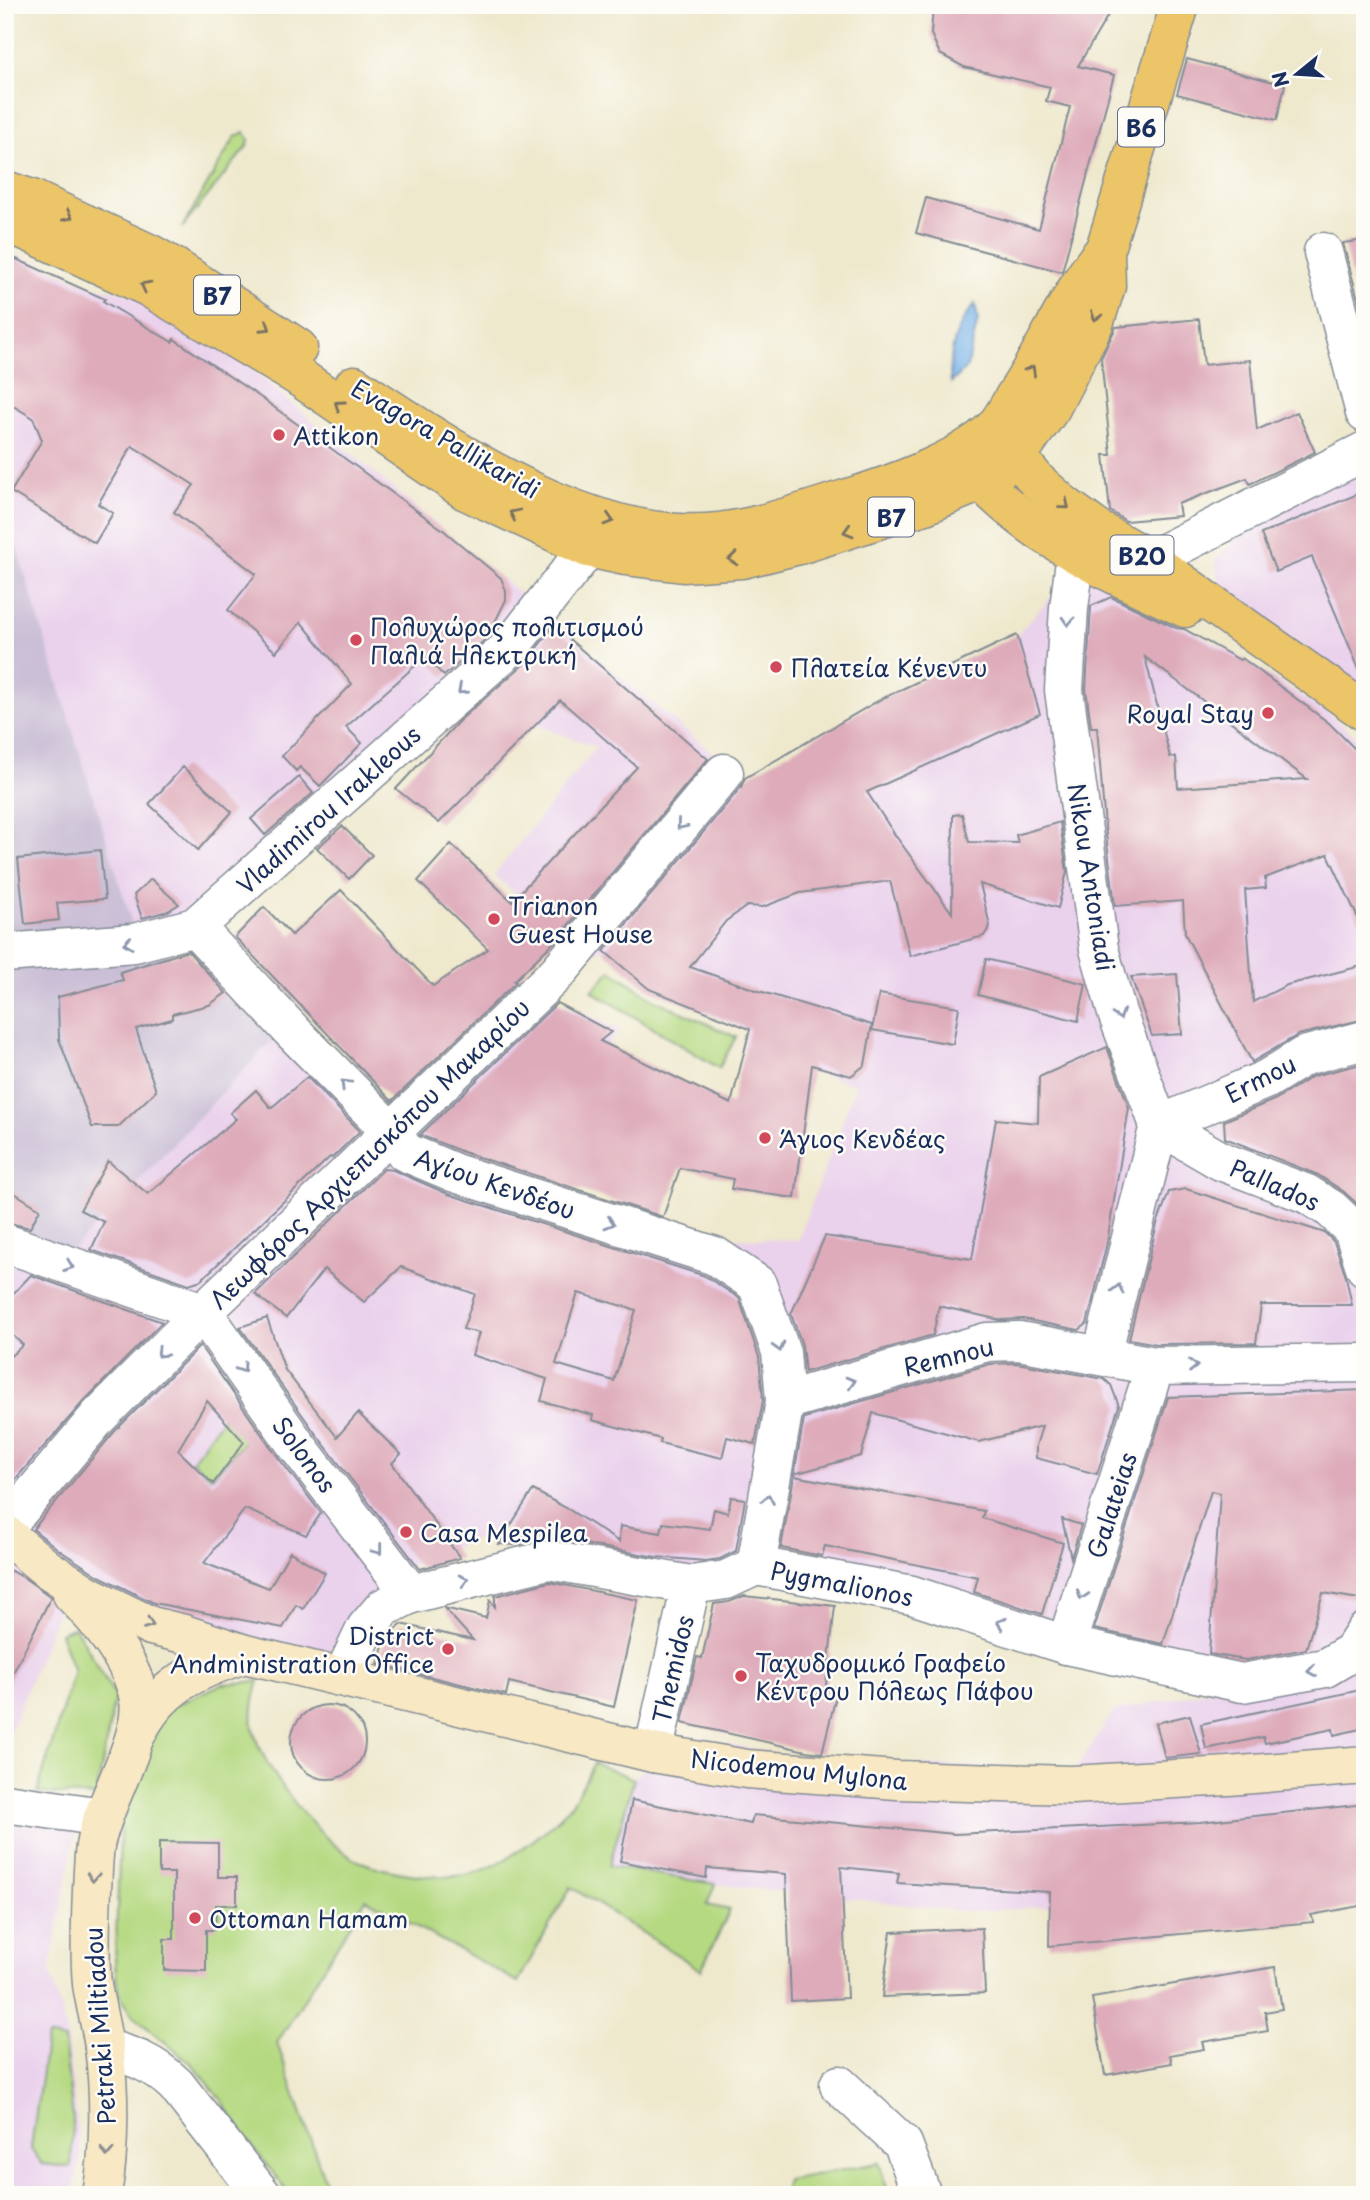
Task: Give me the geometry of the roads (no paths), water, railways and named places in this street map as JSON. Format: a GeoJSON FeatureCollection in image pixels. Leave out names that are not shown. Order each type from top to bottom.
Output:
{"type":"FeatureCollection","features":[{"type":"Feature","properties":{"kind":"main road","name":"B6"},"geometry":{"type":"LineString","coordinates":[[1006,442],[1030,372],[1087,271],[1105,250],[1180,5]]}},
{"type":"Feature","properties":{"kind":"main road","name":"Evagora Pallikaridi"},"geometry":{"type":"LineString","coordinates":[[5,190],[32,199],[174,267],[416,425],[483,464],[546,497],[631,527],[667,532],[706,533],[746,527],[858,495],[970,468]]}},
{"type":"Feature","properties":{"kind":"main road","name":"Evagora Pallikaridi"},"geometry":{"type":"LineString","coordinates":[[5,225],[24,230],[146,286],[299,377],[466,491],[588,548],[625,556],[683,563],[742,559],[867,525],[925,505],[1006,442]]}},
{"type":"Feature","properties":{"kind":"main road","name":"B20"},"geometry":{"type":"LineString","coordinates":[[1006,442],[1037,481],[1063,504],[1100,531],[1150,560],[1365,712]]}},
{"type":"Feature","properties":{"kind":"main road","name":"B20"},"geometry":{"type":"LineString","coordinates":[[970,468],[1013,512],[1076,553],[1157,595],[1272,648]]}},
{"type":"Feature","properties":{"kind":"main road"},"geometry":{"type":"LineString","coordinates":[[5,1534],[46,1568]]}},
{"type":"Feature","properties":{"kind":"main road","name":"Nicodemou Mylona"},"geometry":{"type":"LineString","coordinates":[[46,1568],[88,1595],[151,1626],[245,1654],[653,1753],[747,1769],[897,1780],[1072,1785],[1365,1765]]}},
{"type":"Feature","properties":{"kind":"main road","name":"Petraki Miltiadou"},"geometry":{"type":"LineString","coordinates":[[46,1568],[91,1613],[135,1680],[140,1704],[133,1742],[103,1816],[95,1847],[90,1929],[92,1984],[104,2048],[107,2136],[102,2195]]}},
{"type":"Feature","properties":{"kind":"main road"},"geometry":{"type":"LineString","coordinates":[[133,1742],[146,1713],[163,1693],[202,1669],[245,1654]]}},
{"type":"Feature","properties":{"kind":"street"},"geometry":{"type":"LineString","coordinates":[[1323,252],[1365,413]]}},
{"type":"Feature","properties":{"kind":"street"},"geometry":{"type":"LineString","coordinates":[[1150,560],[1365,451]]}},
{"type":"Feature","properties":{"kind":"street","name":"Vladimirou Irakleous"},"geometry":{"type":"LineString","coordinates":[[5,953],[134,943],[195,927],[510,647],[588,548]]}},
{"type":"Feature","properties":{"kind":"street","name":"Nikou Antoniadi"},"geometry":{"type":"LineString","coordinates":[[1076,553],[1069,608],[1064,690],[1099,949],[1117,1013],[1158,1125]]}},
{"type":"Feature","properties":{"kind":"street","name":"Λεωφόρος Αρχιεπισκόπου Μακαρίου"},"geometry":{"type":"LineString","coordinates":[[5,1527],[99,1416],[202,1312],[393,1133],[558,972],[724,773]]}},
{"type":"Feature","properties":{"kind":"street","name":"Αγίου Κενδέου"},"geometry":{"type":"LineString","coordinates":[[195,927],[293,1032],[393,1133],[405,1152],[455,1173],[715,1256],[757,1284],[781,1352],[785,1401]]}},
{"type":"Feature","properties":{"kind":"street","name":"Ermou"},"geometry":{"type":"LineString","coordinates":[[1158,1125],[1267,1079],[1304,1056],[1365,1040]]}},
{"type":"Feature","properties":{"kind":"street"},"geometry":{"type":"LineString","coordinates":[[1102,1355],[1158,1125]]}},
{"type":"Feature","properties":{"kind":"street","name":"Pallados"},"geometry":{"type":"LineString","coordinates":[[1158,1125],[1221,1161],[1307,1194],[1331,1209],[1353,1230],[1365,1267]]}},
{"type":"Feature","properties":{"kind":"street"},"geometry":{"type":"LineString","coordinates":[[8,1247],[202,1312]]}},
{"type":"Feature","properties":{"kind":"street","name":"Solonos"},"geometry":{"type":"LineString","coordinates":[[202,1312],[295,1443],[411,1594]]}},
{"type":"Feature","properties":{"kind":"street","name":"Remnou"},"geometry":{"type":"LineString","coordinates":[[785,1401],[988,1342],[1018,1341],[1155,1366],[1365,1363]]}},
{"type":"Feature","properties":{"kind":"street","name":"Galateias"},"geometry":{"type":"LineString","coordinates":[[1066,1644],[1155,1366]]}},
{"type":"Feature","properties":{"kind":"street"},"geometry":{"type":"LineString","coordinates":[[756,1566],[785,1401]]}},
{"type":"Feature","properties":{"kind":"street","name":"Pygmalionos"},"geometry":{"type":"LineString","coordinates":[[343,1676],[366,1628],[383,1608],[411,1594],[548,1560],[691,1584],[726,1580],[756,1566],[912,1595],[1066,1644],[1242,1684],[1325,1668],[1352,1652],[1365,1632]]}},
{"type":"Feature","properties":{"kind":"street","name":"Themidos"},"geometry":{"type":"LineString","coordinates":[[653,1753],[691,1584]]}},
{"type":"Feature","properties":{"kind":"street"},"geometry":{"type":"LineString","coordinates":[[5,1803],[103,1816]]}},
{"type":"Feature","properties":{"kind":"street"},"geometry":{"type":"LineString","coordinates":[[104,2048],[141,2058],[160,2070],[176,2085],[262,2195]]}},
{"type":"Feature","properties":{"kind":"street"},"geometry":{"type":"LineString","coordinates":[[839,2085],[903,2144],[922,2195]]}},
{"type":"Feature","properties":{"kind":"water"},"geometry":{"type":"Polygon","coordinates":[[[975,304],[978,320],[967,367],[951,383],[954,341],[962,322],[975,304]]]}},
{"type":"Feature","properties":{"kind":"place","name":"Attikon"},"geometry":{"type":"Point","coordinates":[279,435]}},
{"type":"Feature","properties":{"kind":"place","name":"Πολυχώρος πολιτισμού Παλιά Ηλεκτρική"},"geometry":{"type":"Point","coordinates":[356,640]}},
{"type":"Feature","properties":{"kind":"place","name":"Πλατεία Κένεντυ"},"geometry":{"type":"Point","coordinates":[776,667]}},
{"type":"Feature","properties":{"kind":"place","name":"Royal Stay"},"geometry":{"type":"Point","coordinates":[1268,713]}},
{"type":"Feature","properties":{"kind":"place","name":"Trianon Guest House"},"geometry":{"type":"Point","coordinates":[494,919]}},
{"type":"Feature","properties":{"kind":"place","name":"Άγιος Κενδέας"},"geometry":{"type":"Point","coordinates":[765,1138]}},
{"type":"Feature","properties":{"kind":"place","name":"Casa Mespilea"},"geometry":{"type":"Point","coordinates":[406,1532]}},
{"type":"Feature","properties":{"kind":"place","name":"District Andministration Office"},"geometry":{"type":"Point","coordinates":[448,1649]}},
{"type":"Feature","properties":{"kind":"place","name":"Ταχυδρομικό Γραφείο Κέντρου Πόλεως Πάφου"},"geometry":{"type":"Point","coordinates":[741,1676]}},
{"type":"Feature","properties":{"kind":"place","name":"Ottoman Hamam"},"geometry":{"type":"Point","coordinates":[195,1918]}}]}
